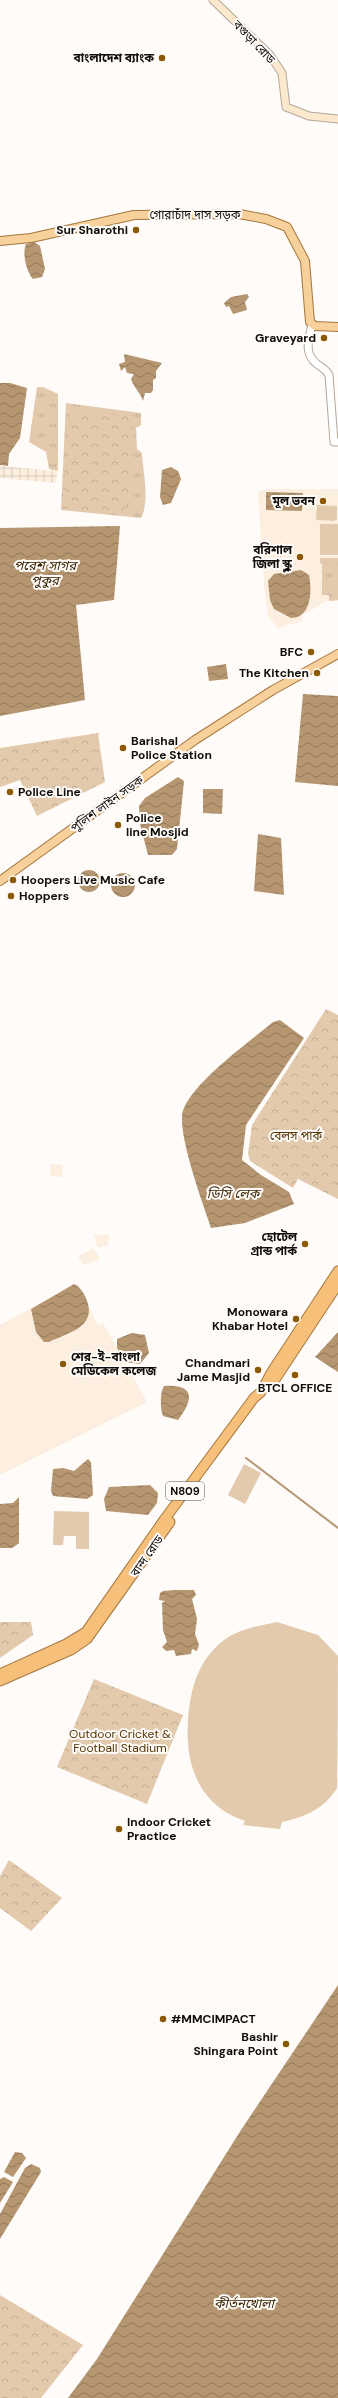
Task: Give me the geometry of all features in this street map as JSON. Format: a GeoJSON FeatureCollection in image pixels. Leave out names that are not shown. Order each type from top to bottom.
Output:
{"type":"FeatureCollection","features":[{"type":"Feature","properties":{"kind":"highway","name":"বান্দ রোড"},"geometry":{"type":"LineString","coordinates":[[0,1681],[71,1650],[96,1630],[261,1392],[271,1373],[338,1272]]}},
{"type":"Feature","properties":{"kind":"highway","name":"বান্দ রোড"},"geometry":{"type":"LineString","coordinates":[[0,1674],[61,1647],[86,1632],[164,1520],[254,1398],[276,1378],[338,1284]]}},
{"type":"Feature","properties":{"kind":"main road","name":"বগুড়া রোড"},"geometry":{"type":"LineString","coordinates":[[213,0],[270,54],[282,73],[286,106],[309,116],[338,119]]}},
{"type":"Feature","properties":{"kind":"main road","name":"গোরাচাঁদ দাস সড়ক"},"geometry":{"type":"LineString","coordinates":[[0,241],[31,238],[134,216],[239,214],[266,218],[287,227],[305,260],[309,317],[312,324]]}},
{"type":"Feature","properties":{"kind":"main road"},"geometry":{"type":"LineString","coordinates":[[312,324],[338,327]]}},
{"type":"Feature","properties":{"kind":"main road","name":"পুলিশ লাইন সড়ক"},"geometry":{"type":"LineString","coordinates":[[0,881],[39,855],[185,746],[273,690],[338,654]]}},
{"type":"Feature","properties":{"kind":"street"},"geometry":{"type":"LineString","coordinates":[[312,324],[307,347],[309,355],[325,368],[329,375],[334,442],[338,442]]}},
{"type":"Feature","properties":{"kind":"shaded area"},"geometry":{"type":"Polygon","coordinates":[[[0,466],[57,471],[56,483],[0,478],[0,466]]]}},
{"type":"Feature","properties":{"kind":"shaded area","name":"বরিশাল জিলা স্কুল"},"geometry":{"type":"Polygon","coordinates":[[[267,489],[338,489],[338,601],[325,601],[302,615],[302,621],[278,628],[268,616],[264,585],[258,492],[267,489]]]}},
{"type":"Feature","properties":{"kind":"shaded area"},"geometry":{"type":"Polygon","coordinates":[[[51,1164],[63,1165],[62,1177],[50,1176],[51,1164]]]}},
{"type":"Feature","properties":{"kind":"shaded area"},"geometry":{"type":"Polygon","coordinates":[[[97,1234],[98,1236],[108,1234],[110,1240],[107,1241],[108,1245],[98,1248],[94,1235],[97,1234]]]}},
{"type":"Feature","properties":{"kind":"shaded area"},"geometry":{"type":"Polygon","coordinates":[[[94,1248],[100,1259],[83,1265],[78,1256],[94,1248]]]}},
{"type":"Feature","properties":{"kind":"shaded area","name":"শের-ই-বাংলা মেডিকেল কলেজ"},"geometry":{"type":"Polygon","coordinates":[[[78,1283],[98,1326],[103,1323],[147,1402],[0,1475],[0,1325],[78,1283]]]}},
{"type":"Feature","properties":{"kind":"green space"},"geometry":{"type":"Polygon","coordinates":[[[37,387],[43,387],[58,394],[58,471],[49,469],[46,452],[29,442],[37,387]]]}},
{"type":"Feature","properties":{"kind":"green space"},"geometry":{"type":"Polygon","coordinates":[[[66,403],[141,413],[141,425],[136,428],[137,449],[142,453],[146,495],[144,511],[141,518],[61,510],[66,403]]]}},
{"type":"Feature","properties":{"kind":"green space"},"geometry":{"type":"Polygon","coordinates":[[[70,411],[134,416],[126,514],[62,508],[70,411]]]}},
{"type":"Feature","properties":{"kind":"green space"},"geometry":{"type":"Polygon","coordinates":[[[317,505],[337,506],[337,519],[334,521],[316,520],[317,505]]]}},
{"type":"Feature","properties":{"kind":"green space"},"geometry":{"type":"Polygon","coordinates":[[[320,524],[338,524],[338,555],[320,555],[320,524]]]}},
{"type":"Feature","properties":{"kind":"green space"},"geometry":{"type":"Polygon","coordinates":[[[320,558],[338,558],[338,566],[334,566],[334,592],[338,592],[338,600],[329,601],[329,595],[322,595],[322,564],[320,563],[320,558]]]}},
{"type":"Feature","properties":{"kind":"green space"},"geometry":{"type":"Polygon","coordinates":[[[333,566],[338,566],[338,592],[334,592],[333,566]]]}},
{"type":"Feature","properties":{"kind":"green space"},"geometry":{"type":"Polygon","coordinates":[[[98,733],[105,782],[37,816],[20,780],[0,787],[0,748],[98,733]]]}},
{"type":"Feature","properties":{"kind":"green space","name":"বেলস পার্ক"},"geometry":{"type":"Polygon","coordinates":[[[326,1009],[338,1015],[338,1199],[298,1179],[293,1188],[250,1161],[248,1153],[252,1125],[326,1009]]]}},
{"type":"Feature","properties":{"kind":"green space"},"geometry":{"type":"Polygon","coordinates":[[[244,1464],[261,1473],[245,1504],[228,1495],[244,1464]]]}},
{"type":"Feature","properties":{"kind":"green space"},"geometry":{"type":"Polygon","coordinates":[[[54,1511],[89,1512],[89,1549],[76,1549],[76,1536],[64,1536],[63,1545],[53,1545],[54,1511]]]}},
{"type":"Feature","properties":{"kind":"green space"},"geometry":{"type":"Polygon","coordinates":[[[0,1622],[31,1622],[33,1635],[0,1658],[0,1622]]]}},
{"type":"Feature","properties":{"kind":"green space"},"geometry":{"type":"Polygon","coordinates":[[[277,1622],[318,1635],[338,1656],[337,1788],[320,1807],[306,1815],[282,1822],[280,1829],[243,1825],[245,1821],[228,1813],[214,1803],[203,1790],[196,1776],[191,1761],[188,1744],[190,1701],[194,1684],[200,1669],[208,1656],[228,1637],[235,1633],[277,1622]]]}},
{"type":"Feature","properties":{"kind":"green space","name":"Outdoor Cricket & Football Stadium"},"geometry":{"type":"Polygon","coordinates":[[[94,1679],[183,1715],[147,1804],[57,1767],[94,1679]]]}},
{"type":"Feature","properties":{"kind":"green space"},"geometry":{"type":"Polygon","coordinates":[[[9,1860],[62,1898],[31,1931],[0,1908],[0,1876],[9,1860]]]}},
{"type":"Feature","properties":{"kind":"green space"},"geometry":{"type":"Polygon","coordinates":[[[0,2295],[83,2345],[41,2398],[0,2398],[0,2295]]]}},
{"type":"Feature","properties":{"kind":"water"},"geometry":{"type":"Polygon","coordinates":[[[34,242],[40,246],[45,269],[42,277],[33,279],[27,267],[24,252],[26,244],[34,242]]]}},
{"type":"Feature","properties":{"kind":"water"},"geometry":{"type":"Polygon","coordinates":[[[247,294],[249,297],[245,302],[247,310],[233,314],[229,306],[226,307],[224,303],[231,297],[247,294]]]}},
{"type":"Feature","properties":{"kind":"water"},"geometry":{"type":"Polygon","coordinates":[[[124,354],[162,363],[156,371],[156,378],[153,380],[153,390],[151,393],[145,393],[143,401],[131,379],[134,374],[127,373],[125,367],[121,371],[119,364],[125,362],[124,354]]]}},
{"type":"Feature","properties":{"kind":"water"},"geometry":{"type":"Polygon","coordinates":[[[0,383],[10,383],[27,388],[20,438],[9,454],[8,466],[0,465],[0,383]]]}},
{"type":"Feature","properties":{"kind":"water"},"geometry":{"type":"Polygon","coordinates":[[[171,467],[178,471],[181,479],[171,503],[163,505],[160,497],[162,470],[171,467]]]}},
{"type":"Feature","properties":{"kind":"water"},"geometry":{"type":"Polygon","coordinates":[[[266,492],[303,493],[302,511],[266,510],[266,492]]]}},
{"type":"Feature","properties":{"kind":"water","name":"পরেশ সাগর পুকুর"},"geometry":{"type":"Polygon","coordinates":[[[120,526],[114,600],[76,605],[85,700],[0,716],[0,528],[120,526]]]}},
{"type":"Feature","properties":{"kind":"water"},"geometry":{"type":"Polygon","coordinates":[[[301,570],[309,575],[309,602],[303,613],[298,617],[291,618],[274,609],[270,600],[268,581],[274,574],[301,570]]]}},
{"type":"Feature","properties":{"kind":"water"},"geometry":{"type":"Polygon","coordinates":[[[226,664],[228,679],[209,681],[207,667],[226,664]]]}},
{"type":"Feature","properties":{"kind":"water"},"geometry":{"type":"Polygon","coordinates":[[[303,694],[338,696],[338,786],[295,782],[303,694]]]}},
{"type":"Feature","properties":{"kind":"water"},"geometry":{"type":"Polygon","coordinates":[[[178,777],[184,781],[177,849],[172,855],[148,855],[140,824],[139,806],[145,798],[178,777]]]}},
{"type":"Feature","properties":{"kind":"water"},"geometry":{"type":"Polygon","coordinates":[[[203,789],[223,789],[222,814],[203,813],[203,789]]]}},
{"type":"Feature","properties":{"kind":"water"},"geometry":{"type":"Polygon","coordinates":[[[258,834],[281,838],[284,895],[254,891],[258,834]]]}},
{"type":"Feature","properties":{"kind":"water"},"geometry":{"type":"Polygon","coordinates":[[[89,870],[93,871],[99,877],[99,885],[93,891],[89,892],[85,891],[79,885],[78,881],[79,877],[85,871],[89,870]]]}},
{"type":"Feature","properties":{"kind":"water"},"geometry":{"type":"Polygon","coordinates":[[[123,873],[131,877],[135,885],[131,893],[123,897],[115,893],[111,885],[115,877],[123,873]]]}},
{"type":"Feature","properties":{"kind":"water","name":"ডিসি লেক"},"geometry":{"type":"Polygon","coordinates":[[[280,1020],[304,1038],[246,1125],[242,1160],[261,1175],[289,1192],[294,1204],[245,1223],[211,1228],[186,1149],[182,1118],[184,1108],[200,1085],[224,1062],[273,1022],[280,1020]]]}},
{"type":"Feature","properties":{"kind":"water"},"geometry":{"type":"Polygon","coordinates":[[[74,1284],[81,1290],[86,1298],[89,1308],[88,1316],[85,1322],[73,1331],[49,1342],[44,1342],[36,1332],[31,1309],[74,1284]]]}},
{"type":"Feature","properties":{"kind":"water"},"geometry":{"type":"Polygon","coordinates":[[[338,1332],[338,1372],[315,1357],[338,1332]]]}},
{"type":"Feature","properties":{"kind":"water"},"geometry":{"type":"Polygon","coordinates":[[[132,1333],[145,1335],[149,1353],[140,1364],[125,1362],[117,1348],[117,1339],[132,1333]]]}},
{"type":"Feature","properties":{"kind":"water"},"geometry":{"type":"Polygon","coordinates":[[[164,1386],[182,1388],[189,1394],[187,1406],[178,1420],[163,1416],[161,1401],[164,1386]]]}},
{"type":"Feature","properties":{"kind":"water"},"geometry":{"type":"Polygon","coordinates":[[[88,1459],[91,1462],[93,1495],[87,1499],[53,1496],[51,1491],[53,1469],[63,1468],[74,1471],[88,1459]]]}},
{"type":"Feature","properties":{"kind":"water"},"geometry":{"type":"Polygon","coordinates":[[[150,1485],[158,1493],[157,1503],[148,1515],[106,1511],[104,1499],[109,1487],[150,1485]]]}},
{"type":"Feature","properties":{"kind":"water"},"geometry":{"type":"Polygon","coordinates":[[[19,1497],[19,1543],[12,1548],[0,1548],[0,1504],[13,1503],[19,1497]]]}},
{"type":"Feature","properties":{"kind":"water"},"geometry":{"type":"Polygon","coordinates":[[[194,1590],[196,1595],[192,1599],[197,1619],[195,1634],[199,1645],[197,1651],[192,1649],[191,1654],[176,1656],[174,1650],[166,1651],[162,1647],[167,1642],[163,1630],[162,1603],[165,1601],[159,1600],[160,1593],[163,1591],[194,1590]]]}},
{"type":"Feature","properties":{"kind":"water","name":"কীর্তনখোলা"},"geometry":{"type":"Polygon","coordinates":[[[338,1985],[338,2398],[68,2398],[97,2359],[241,2130],[338,1985]]]}},
{"type":"Feature","properties":{"kind":"water"},"geometry":{"type":"Polygon","coordinates":[[[15,2152],[22,2153],[26,2158],[13,2177],[4,2172],[15,2152]]]}},
{"type":"Feature","properties":{"kind":"water"},"geometry":{"type":"Polygon","coordinates":[[[31,2164],[40,2168],[41,2172],[0,2239],[0,2214],[25,2168],[31,2164]]]}},
{"type":"Feature","properties":{"kind":"water"},"geometry":{"type":"Polygon","coordinates":[[[4,2177],[13,2182],[0,2203],[0,2179],[4,2177]]]}},
{"type":"Feature","properties":{"kind":"waterway"},"geometry":{"type":"LineString","coordinates":[[246,1458],[338,1528]]}},
{"type":"Feature","properties":{"kind":"place","name":"বাংলাদেশ ব্যাংক"},"geometry":{"type":"Point","coordinates":[162,58]}},
{"type":"Feature","properties":{"kind":"place","name":"Sur Sharothi"},"geometry":{"type":"Point","coordinates":[136,230]}},
{"type":"Feature","properties":{"kind":"place","name":"Graveyard"},"geometry":{"type":"Point","coordinates":[324,338]}},
{"type":"Feature","properties":{"kind":"place","name":"মূল ভবন"},"geometry":{"type":"Point","coordinates":[323,501]}},
{"type":"Feature","properties":{"kind":"place","name":"বরিশাল জিলা স্কুল"},"geometry":{"type":"Point","coordinates":[300,557]}},
{"type":"Feature","properties":{"kind":"place","name":"BFC"},"geometry":{"type":"Point","coordinates":[311,652]}},
{"type":"Feature","properties":{"kind":"place","name":"The Kitchen"},"geometry":{"type":"Point","coordinates":[317,673]}},
{"type":"Feature","properties":{"kind":"place","name":"Barishal Police Station"},"geometry":{"type":"Point","coordinates":[123,748]}},
{"type":"Feature","properties":{"kind":"place","name":"Police Line"},"geometry":{"type":"Point","coordinates":[10,792]}},
{"type":"Feature","properties":{"kind":"place","name":"Police line Mosjid"},"geometry":{"type":"Point","coordinates":[118,825]}},
{"type":"Feature","properties":{"kind":"place","name":"Hoopers Live Music Cafe"},"geometry":{"type":"Point","coordinates":[13,880]}},
{"type":"Feature","properties":{"kind":"place","name":"Hoppers"},"geometry":{"type":"Point","coordinates":[11,896]}},
{"type":"Feature","properties":{"kind":"place","name":"হোটেল গ্রান্ড পার্ক"},"geometry":{"type":"Point","coordinates":[305,1244]}},
{"type":"Feature","properties":{"kind":"place","name":"Monowara Khabar Hotel"},"geometry":{"type":"Point","coordinates":[296,1319]}},
{"type":"Feature","properties":{"kind":"place","name":"শের-ই-বাংলা মেডিকেল কলেজ"},"geometry":{"type":"Point","coordinates":[63,1364]}},
{"type":"Feature","properties":{"kind":"place","name":"Chandmari Jame Masjid"},"geometry":{"type":"Point","coordinates":[258,1370]}},
{"type":"Feature","properties":{"kind":"place","name":"BTCL OFFICE"},"geometry":{"type":"Point","coordinates":[295,1375]}},
{"type":"Feature","properties":{"kind":"place","name":"Indoor Cricket Practice"},"geometry":{"type":"Point","coordinates":[119,1829]}},
{"type":"Feature","properties":{"kind":"place","name":"#MMCIMPACT"},"geometry":{"type":"Point","coordinates":[163,2019]}},
{"type":"Feature","properties":{"kind":"place","name":"Bashir Shingara Point"},"geometry":{"type":"Point","coordinates":[286,2044]}}]}
